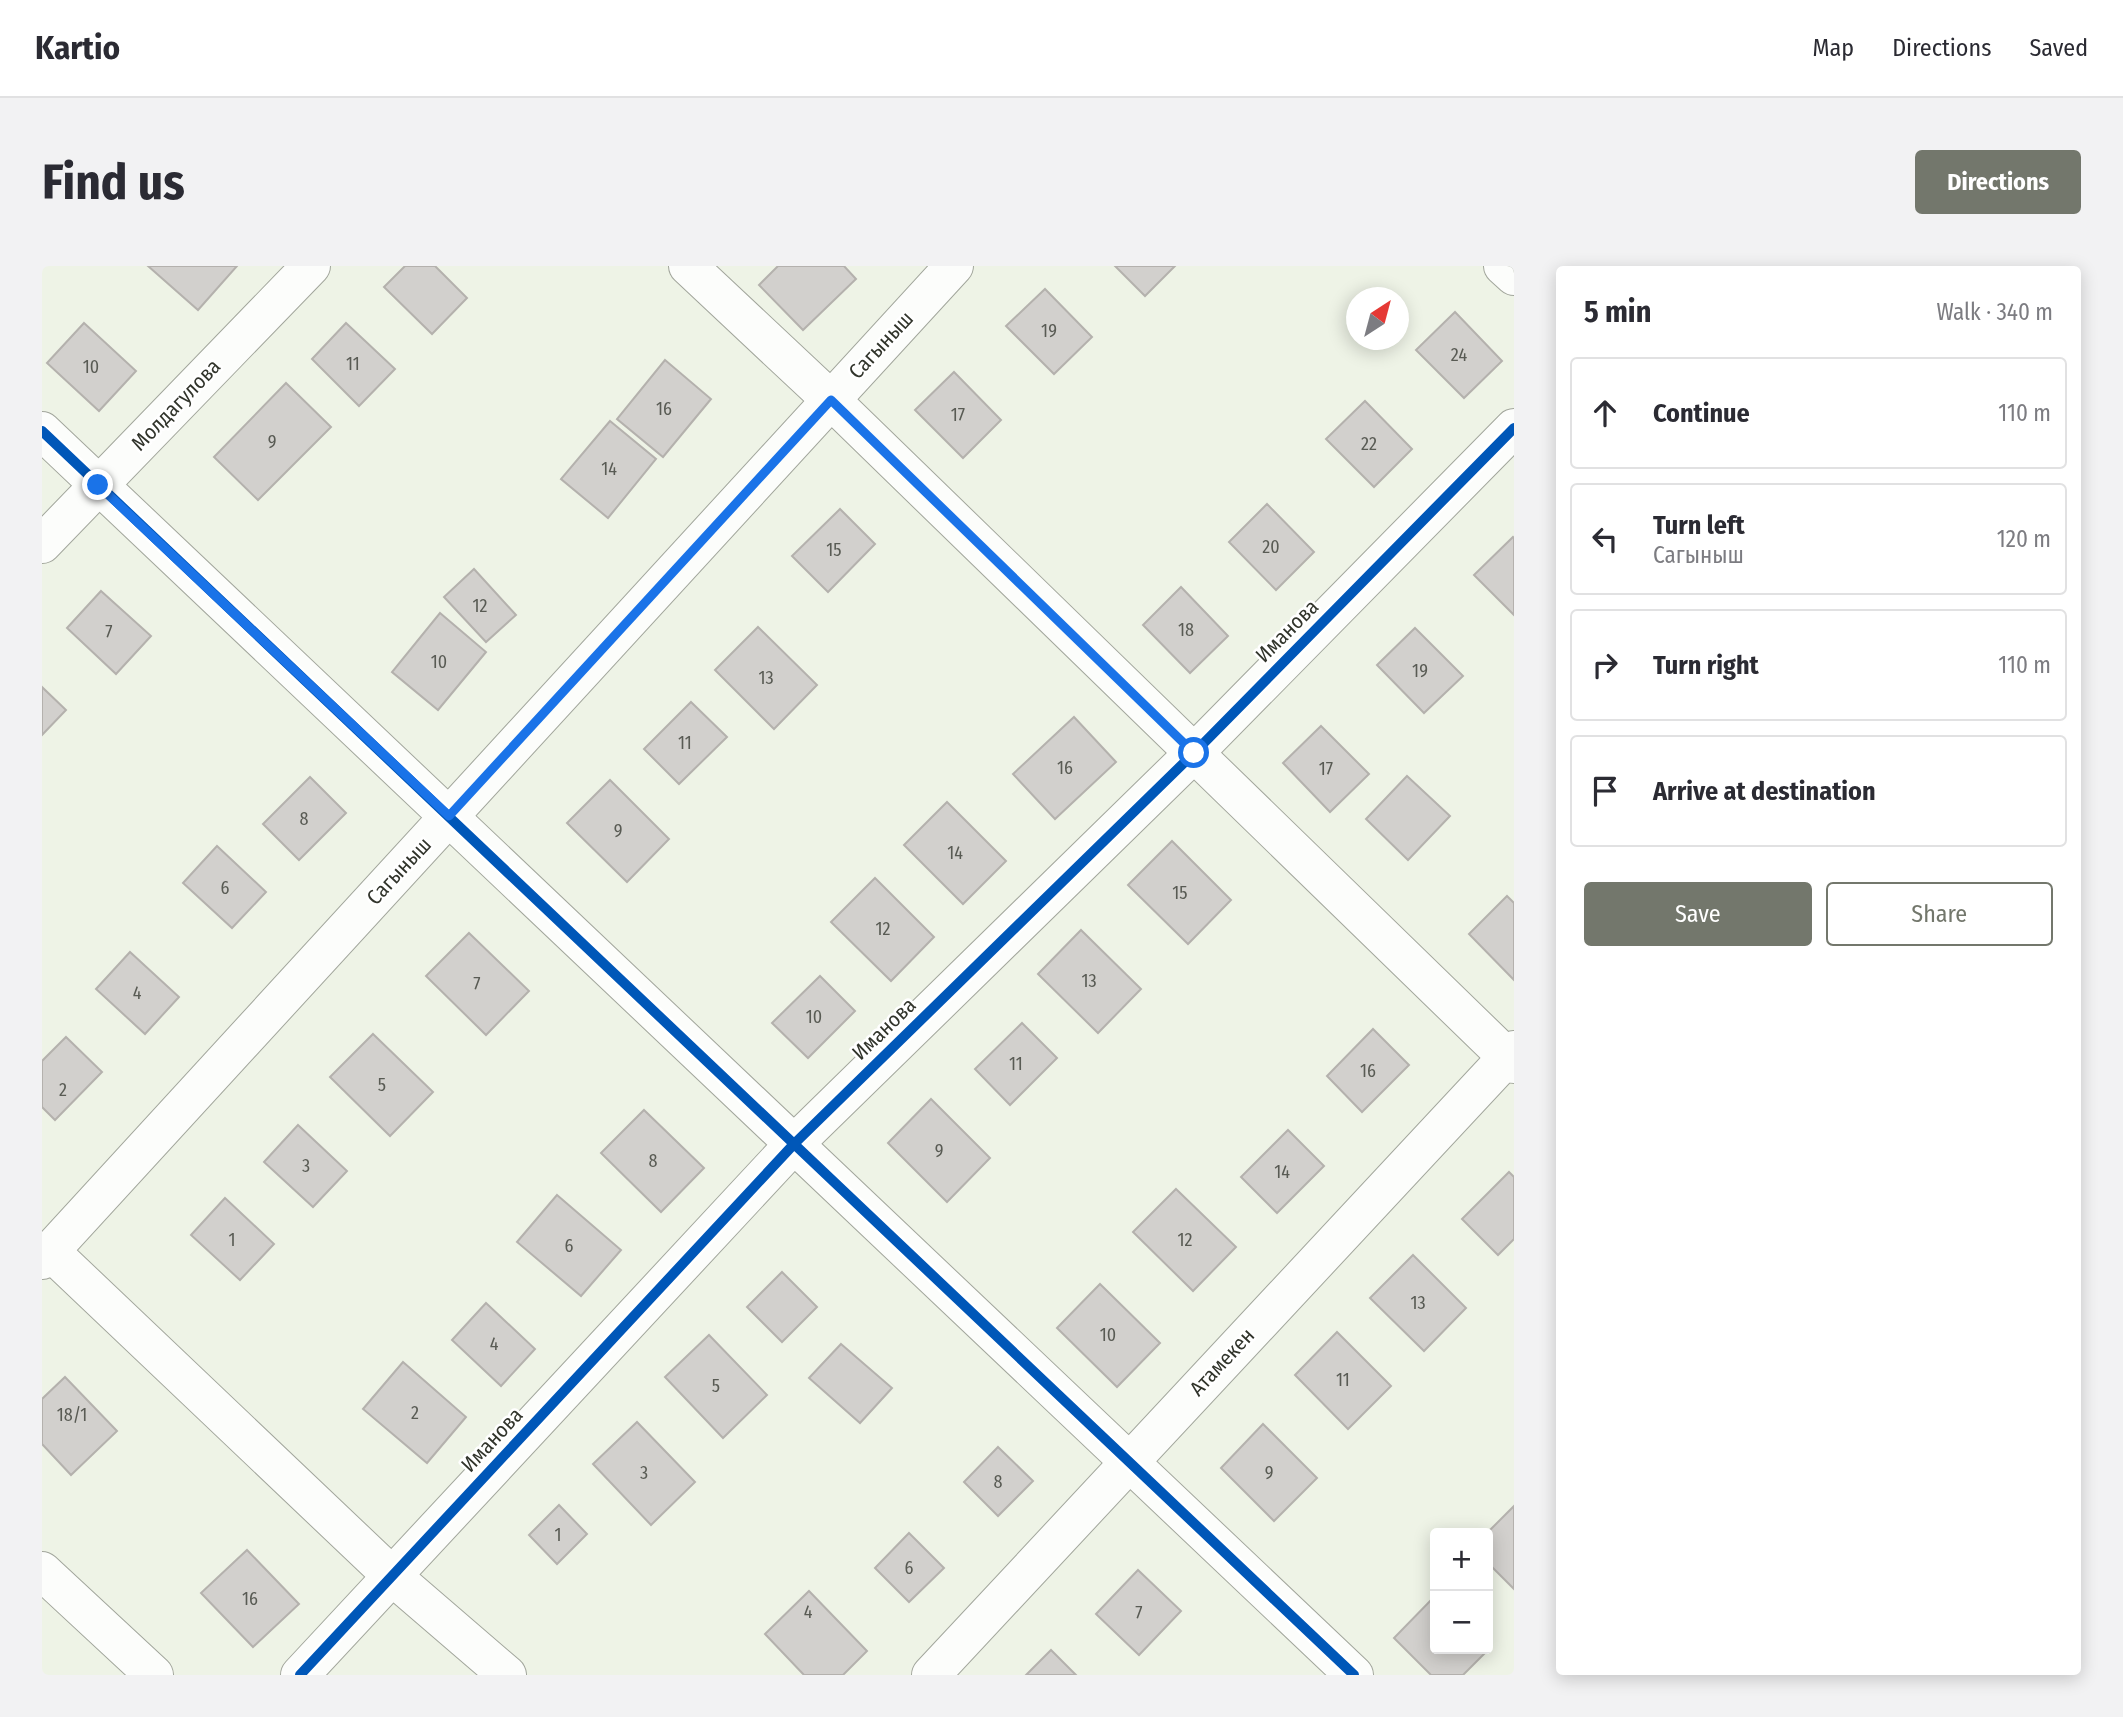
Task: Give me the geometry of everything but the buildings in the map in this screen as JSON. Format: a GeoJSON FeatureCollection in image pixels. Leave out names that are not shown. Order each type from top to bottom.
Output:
{"type":"FeatureCollection","features":[{"type":"Feature","properties":{"kind":"street","name":"Молдагулова"},"geometry":{"type":"LineString","coordinates":[[42,544],[311,266]]}},
{"type":"Feature","properties":{"kind":"street"},"geometry":{"type":"LineString","coordinates":[[688,266],[831,400],[1511,1057]]}},
{"type":"Feature","properties":{"kind":"street","name":"Сагыныш"},"geometry":{"type":"LineString","coordinates":[[46,1255],[954,266]]}},
{"type":"Feature","properties":{"kind":"street"},"geometry":{"type":"LineString","coordinates":[[1503,266],[1514,276]]}},
{"type":"Feature","properties":{"kind":"street","name":"Иманова"},"geometry":{"type":"LineString","coordinates":[[300,1675],[794,1144],[1194,753],[1514,428]]}},
{"type":"Feature","properties":{"kind":"street"},"geometry":{"type":"LineString","coordinates":[[42,431],[1354,1675]]}},
{"type":"Feature","properties":{"kind":"street","name":"Атамекен"},"geometry":{"type":"LineString","coordinates":[[931,1675],[1511,1057]]}},
{"type":"Feature","properties":{"kind":"street"},"geometry":{"type":"LineString","coordinates":[[46,1255],[392,1576],[508,1675]]}},
{"type":"Feature","properties":{"kind":"street"},"geometry":{"type":"LineString","coordinates":[[42,1572],[153,1675]]}},
{"type":"Feature","properties":{"kind":"cycle path"},"geometry":{"type":"LineString","coordinates":[[300,1675],[794,1144],[1194,753],[1514,428]]}},
{"type":"Feature","properties":{"kind":"cycle path"},"geometry":{"type":"LineString","coordinates":[[42,431],[1354,1675]]}},
{"type":"Feature","properties":{"kind":"route"},"geometry":{"type":"LineString","coordinates":[[98,485],[449,816],[831,400],[1194,753]]}}]}
